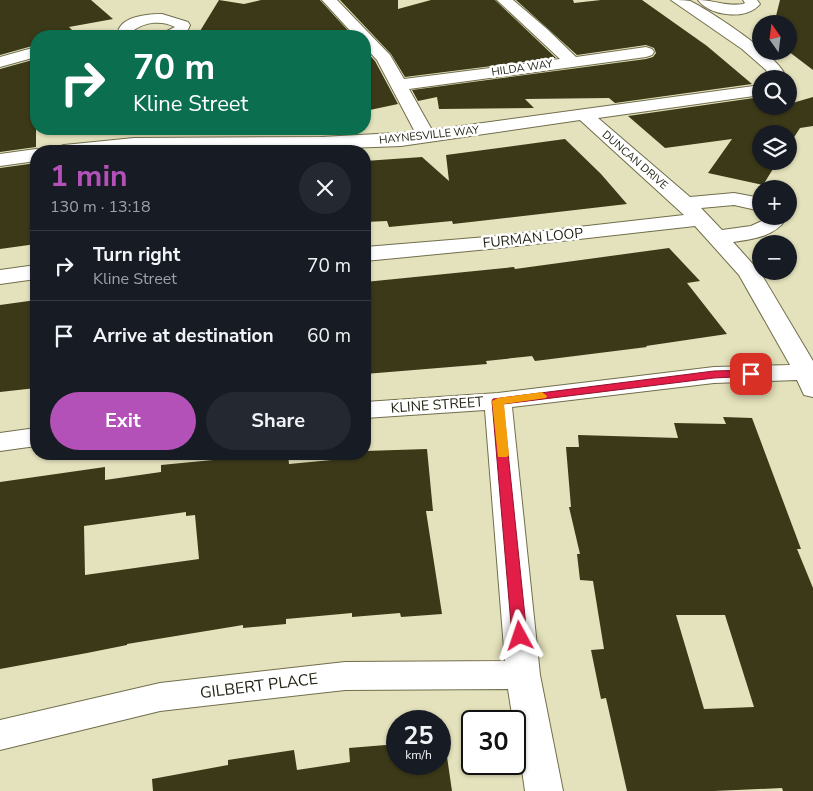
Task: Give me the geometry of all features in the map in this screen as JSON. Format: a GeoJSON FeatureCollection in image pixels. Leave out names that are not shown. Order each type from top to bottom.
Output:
{"type":"FeatureCollection","features":[{"type":"Feature","properties":{"kind":"street"},"geometry":{"type":"LineString","coordinates":[[329,0],[357,30]]}},
{"type":"Feature","properties":{"kind":"street"},"geometry":{"type":"LineString","coordinates":[[504,0],[542,32],[572,62]]}},
{"type":"Feature","properties":{"kind":"street"},"geometry":{"type":"LineString","coordinates":[[682,3],[706,2],[718,8],[740,9],[753,4],[750,0]]}},
{"type":"Feature","properties":{"kind":"street"},"geometry":{"type":"LineString","coordinates":[[682,3],[768,62],[776,70]]}},
{"type":"Feature","properties":{"kind":"street"},"geometry":{"type":"LineString","coordinates":[[126,30],[129,26],[144,20],[163,19],[179,22],[183,25],[181,30]]}},
{"type":"Feature","properties":{"kind":"street"},"geometry":{"type":"LineString","coordinates":[[371,44],[384,58],[427,137]]}},
{"type":"Feature","properties":{"kind":"street","name":"HILDA WAY"},"geometry":{"type":"LineString","coordinates":[[399,85],[646,52]]}},
{"type":"Feature","properties":{"kind":"street"},"geometry":{"type":"LineString","coordinates":[[0,62],[30,54]]}},
{"type":"Feature","properties":{"kind":"street","name":"HAYNESVILLE WAY"},"geometry":{"type":"LineString","coordinates":[[191,135],[245,142],[321,143],[427,137],[752,91]]}},
{"type":"Feature","properties":{"kind":"street","name":"DUNCAN DRIVE"},"geometry":{"type":"LineString","coordinates":[[584,115],[693,212],[750,272],[810,381]]}},
{"type":"Feature","properties":{"kind":"street","name":"HAYNESVILLE WAY"},"geometry":{"type":"LineString","coordinates":[[124,145],[168,135]]}},
{"type":"Feature","properties":{"kind":"street"},"geometry":{"type":"LineString","coordinates":[[0,160],[30,156]]}},
{"type":"Feature","properties":{"kind":"street"},"geometry":{"type":"LineString","coordinates":[[693,212],[730,199],[752,202]]}},
{"type":"Feature","properties":{"kind":"street","name":"FURMAN LOOP"},"geometry":{"type":"LineString","coordinates":[[371,253],[499,242],[693,212]]}},
{"type":"Feature","properties":{"kind":"street"},"geometry":{"type":"LineString","coordinates":[[718,237],[761,230],[773,225]]}},
{"type":"Feature","properties":{"kind":"street"},"geometry":{"type":"LineString","coordinates":[[0,277],[30,273]]}},
{"type":"Feature","properties":{"kind":"street","name":"KLINE STREET"},"geometry":{"type":"LineString","coordinates":[[371,410],[498,401],[714,375],[810,381]]}},
{"type":"Feature","properties":{"kind":"street"},"geometry":{"type":"LineString","coordinates":[[498,401],[523,675],[544,791]]}},
{"type":"Feature","properties":{"kind":"street"},"geometry":{"type":"LineString","coordinates":[[0,442],[30,438]]}},
{"type":"Feature","properties":{"kind":"street","name":"GILBERT PLACE"},"geometry":{"type":"LineString","coordinates":[[0,735],[160,697],[345,676],[523,675]]}},
{"type":"Feature","properties":{"kind":"building"},"geometry":{"type":"Polygon","coordinates":[[[0,0],[91,0],[113,19],[69,27],[72,30],[30,30],[30,47],[0,55],[0,0]]]}},
{"type":"Feature","properties":{"kind":"building"},"geometry":{"type":"Polygon","coordinates":[[[219,0],[244,4],[261,0],[320,0],[348,30],[201,30],[219,0]]]}},
{"type":"Feature","properties":{"kind":"building"},"geometry":{"type":"Polygon","coordinates":[[[340,0],[398,0],[398,9],[431,0],[495,0],[556,58],[405,77],[391,54],[371,33],[371,30],[368,30],[340,0]]]}},
{"type":"Feature","properties":{"kind":"building"},"geometry":{"type":"Polygon","coordinates":[[[516,0],[573,0],[574,3],[601,0],[642,0],[707,46],[752,84],[615,103],[609,98],[525,99],[534,108],[439,109],[437,97],[418,101],[412,90],[646,59],[653,57],[656,53],[654,48],[646,45],[577,55],[516,0]]]}},
{"type":"Feature","properties":{"kind":"building"},"geometry":{"type":"Polygon","coordinates":[[[780,0],[813,0],[813,70],[798,59],[798,15],[776,15],[780,0]]]}},
{"type":"Feature","properties":{"kind":"building"},"geometry":{"type":"Polygon","coordinates":[[[371,57],[375,61],[398,104],[371,110],[371,57]]]}},
{"type":"Feature","properties":{"kind":"building"},"geometry":{"type":"Polygon","coordinates":[[[30,61],[30,135],[36,135],[36,145],[30,145],[30,148],[0,152],[0,69],[30,61]]]}},
{"type":"Feature","properties":{"kind":"building"},"geometry":{"type":"Polygon","coordinates":[[[813,97],[813,126],[800,128],[797,133],[797,125],[752,125],[752,170],[772,170],[766,180],[752,180],[752,183],[708,173],[732,139],[665,148],[628,116],[752,98],[752,115],[797,115],[797,102],[813,97]]]}},
{"type":"Feature","properties":{"kind":"building"},"geometry":{"type":"Polygon","coordinates":[[[565,139],[601,174],[627,204],[453,224],[452,221],[389,227],[387,221],[371,222],[371,161],[422,157],[449,181],[446,155],[565,139]]]}},
{"type":"Feature","properties":{"kind":"building"},"geometry":{"type":"Polygon","coordinates":[[[30,164],[30,245],[0,249],[0,168],[30,164]]]}},
{"type":"Feature","properties":{"kind":"building"},"geometry":{"type":"Polygon","coordinates":[[[669,248],[700,281],[687,283],[727,334],[647,347],[535,361],[532,356],[486,361],[487,364],[371,374],[371,281],[514,267],[515,269],[669,248]]]}},
{"type":"Feature","properties":{"kind":"building"},"geometry":{"type":"Polygon","coordinates":[[[30,301],[30,389],[0,392],[0,305],[30,301]]]}},
{"type":"Feature","properties":{"kind":"building"},"geometry":{"type":"Polygon","coordinates":[[[723,417],[752,418],[801,549],[797,549],[813,588],[813,791],[783,791],[782,788],[714,791],[627,791],[606,698],[601,699],[591,650],[604,649],[593,581],[580,580],[577,554],[580,554],[569,507],[571,507],[566,447],[579,447],[578,435],[678,438],[674,423],[726,424],[723,417]],[[676,615],[704,709],[754,707],[725,615],[676,615]]]}},
{"type":"Feature","properties":{"kind":"building"},"geometry":{"type":"Polygon","coordinates":[[[427,449],[433,511],[426,511],[442,614],[401,617],[400,613],[352,617],[352,613],[286,619],[286,624],[243,628],[243,625],[127,644],[0,669],[0,482],[105,467],[105,480],[161,472],[161,465],[213,460],[289,460],[289,464],[331,460],[371,460],[371,451],[427,449]],[[186,512],[84,526],[85,575],[199,559],[195,515],[186,516],[186,512]]]}},
{"type":"Feature","properties":{"kind":"building"},"geometry":{"type":"Polygon","coordinates":[[[386,745],[386,775],[450,775],[452,791],[153,791],[152,779],[228,765],[228,760],[294,750],[297,770],[350,762],[349,748],[386,745]]]}},
{"type":"Feature","properties":{"kind":"slow traffic"},"geometry":{"type":"LineString","coordinates":[[503,455],[498,401],[542,396]]}},
{"type":"Feature","properties":{"kind":"route"},"geometry":{"type":"LineString","coordinates":[[520,636],[498,401],[714,375],[751,374]]}}]}
